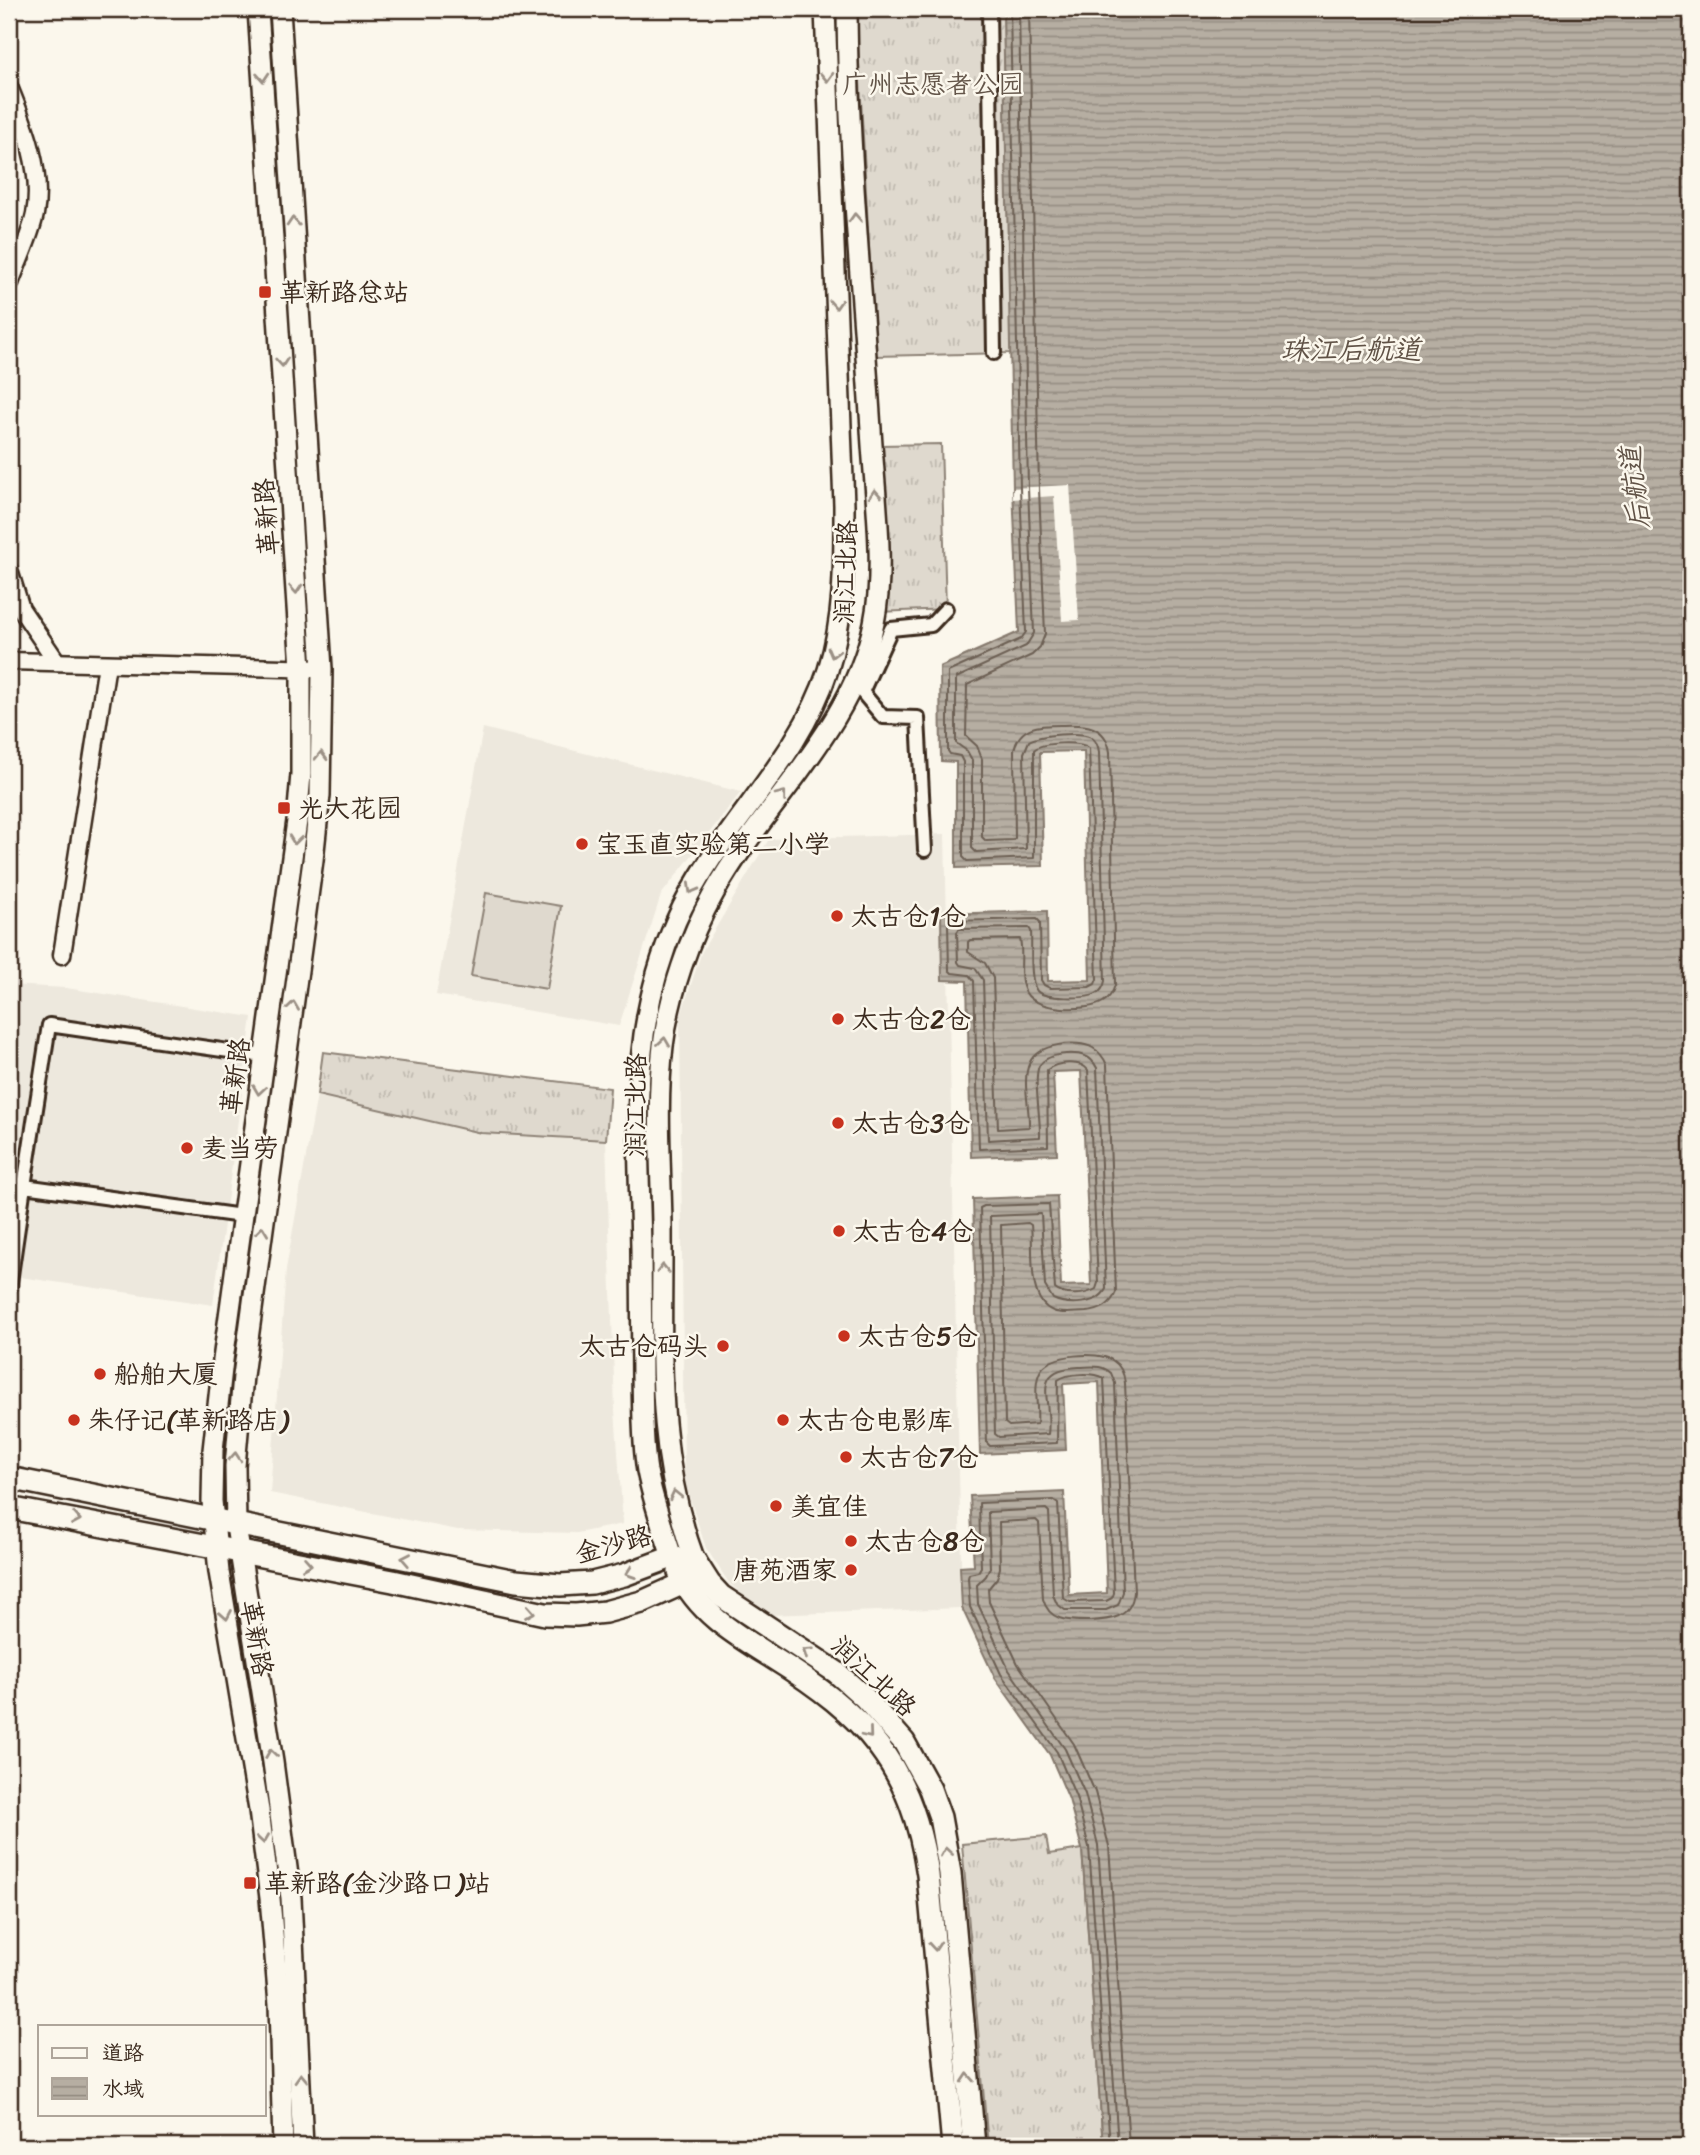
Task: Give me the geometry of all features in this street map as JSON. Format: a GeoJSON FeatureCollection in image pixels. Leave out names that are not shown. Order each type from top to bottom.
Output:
{"type":"FeatureCollection","features":[{"type":"Feature","properties":{"kind":"main road","name":"金沙路"},"geometry":{"type":"LineString","coordinates":[[9,1478],[505,1579],[560,1585],[592,1584],[672,1557],[695,1561]]}},
{"type":"Feature","properties":{"kind":"main road"},"geometry":{"type":"LineString","coordinates":[[9,1508],[393,1581],[545,1614],[606,1612],[642,1602],[684,1583],[695,1561]]}},
{"type":"Feature","properties":{"kind":"main road","name":"润江北路"},"geometry":{"type":"LineString","coordinates":[[672,1557],[684,1583],[717,1621],[818,1687],[850,1712],[891,1764],[910,1801],[923,1841],[928,1875],[953,2146]]}},
{"type":"Feature","properties":{"kind":"main road","name":"润江北路"},"geometry":{"type":"LineString","coordinates":[[695,1561],[721,1596],[836,1672],[865,1698],[904,1742],[930,1788],[940,1817],[950,1873],[974,2146]]}},
{"type":"Feature","properties":{"kind":"street","name":"革新路"},"geometry":{"type":"LineString","coordinates":[[258,9],[301,668],[301,774],[297,821],[242,1216],[213,1450],[213,1521],[269,1886],[279,2004],[283,2146]]}},
{"type":"Feature","properties":{"kind":"street","name":"革新路"},"geometry":{"type":"LineString","coordinates":[[280,9],[322,669],[320,795],[243,1376],[234,1466],[236,1525],[291,1898],[303,2146]]}},
{"type":"Feature","properties":{"kind":"street","name":"润江北路"},"geometry":{"type":"LineString","coordinates":[[672,1557],[652,1494],[643,1432],[637,1117],[643,1036],[648,1006],[667,944],[684,904],[706,865],[789,747],[814,705],[828,670],[840,624],[844,573],[844,505],[825,9]]}},
{"type":"Feature","properties":{"kind":"street","name":"润江北路"},"geometry":{"type":"LineString","coordinates":[[695,1561],[673,1487],[663,1425],[661,1102],[667,1023],[690,943],[701,917],[737,855],[808,759],[844,703],[869,645],[877,602],[876,519],[858,268],[847,9]]}},
{"type":"Feature","properties":{"kind":"street"},"geometry":{"type":"LineString","coordinates":[[989,9],[994,353]]}},
{"type":"Feature","properties":{"kind":"street"},"geometry":{"type":"LineString","coordinates":[[9,87],[25,127],[35,175],[35,214],[9,286]]}},
{"type":"Feature","properties":{"kind":"street"},"geometry":{"type":"LineString","coordinates":[[9,570],[22,609],[57,662]]}},
{"type":"Feature","properties":{"kind":"street"},"geometry":{"type":"LineString","coordinates":[[925,850],[918,718],[883,717],[862,692],[891,629],[931,625],[946,609]]}},
{"type":"Feature","properties":{"kind":"street"},"geometry":{"type":"LineString","coordinates":[[9,661],[322,669]]}},
{"type":"Feature","properties":{"kind":"street"},"geometry":{"type":"LineString","coordinates":[[62,955],[107,664]]}},
{"type":"Feature","properties":{"kind":"street"},"geometry":{"type":"LineString","coordinates":[[9,1289],[49,1025],[264,1056]]}},
{"type":"Feature","properties":{"kind":"street"},"geometry":{"type":"LineString","coordinates":[[23,1186],[242,1216]]}},
{"type":"Feature","properties":{"kind":"shaded area","name":"宝玉直实验第二小学"},"geometry":{"type":"Polygon","coordinates":[[[483,728],[741,792],[661,895],[619,1026],[436,995],[483,728]]]}},
{"type":"Feature","properties":{"kind":"shaded area"},"geometry":{"type":"Polygon","coordinates":[[[945,834],[962,1608],[767,1615],[729,1583],[706,1548],[684,1481],[680,1018],[702,951],[769,839],[945,834]]]}},
{"type":"Feature","properties":{"kind":"shaded area"},"geometry":{"type":"Polygon","coordinates":[[[9,985],[66,988],[252,1017],[213,1305],[13,1276],[9,1272],[9,985]]]}},
{"type":"Feature","properties":{"kind":"shaded area"},"geometry":{"type":"Polygon","coordinates":[[[317,1095],[481,1133],[606,1140],[615,1410],[623,1524],[577,1533],[458,1530],[270,1493],[286,1269],[317,1095]]]}},
{"type":"Feature","properties":{"kind":"green space","name":"广州志愿者公园"},"geometry":{"type":"Polygon","coordinates":[[[856,9],[1003,9],[1011,353],[875,356],[856,9]]]}},
{"type":"Feature","properties":{"kind":"green space"},"geometry":{"type":"Polygon","coordinates":[[[941,444],[946,609],[880,612],[878,445],[941,444]]]}},
{"type":"Feature","properties":{"kind":"green space"},"geometry":{"type":"Polygon","coordinates":[[[486,893],[561,906],[547,989],[471,976],[486,893]]]}},
{"type":"Feature","properties":{"kind":"green space"},"geometry":{"type":"Polygon","coordinates":[[[323,1052],[610,1088],[606,1140],[481,1133],[317,1095],[323,1052]]]}},
{"type":"Feature","properties":{"kind":"green space"},"geometry":{"type":"Polygon","coordinates":[[[1046,1836],[1049,1854],[1082,1849],[1103,2146],[988,2146],[962,1844],[1046,1836]]]}},
{"type":"Feature","properties":{"kind":"water","name":"珠江后航道"},"geometry":{"type":"Polygon","coordinates":[[[1003,9],[1691,9],[1691,2146],[1103,2146],[1082,1849],[1069,1799],[1050,1755],[995,1678],[962,1608],[960,1567],[974,1566],[970,1496],[1064,1492],[1069,1595],[1107,1593],[1099,1382],[1063,1384],[1066,1450],[980,1454],[973,1199],[1057,1196],[1061,1286],[1091,1285],[1081,1071],[1053,1072],[1057,1154],[971,1157],[967,981],[942,980],[941,914],[1047,911],[1048,981],[1090,980],[1084,751],[1040,752],[1043,866],[956,868],[956,762],[941,761],[940,667],[1019,632],[1013,488],[1003,9]]]}},
{"type":"Feature","properties":{"kind":"pier"},"geometry":{"type":"Polygon","coordinates":[[[1070,485],[1079,620],[1062,621],[1054,496],[1013,499],[1013,488],[1070,485]]]}},
{"type":"Feature","properties":{"kind":"place","name":"革新路总站"},"geometry":{"type":"Point","coordinates":[265,292]}},
{"type":"Feature","properties":{"kind":"place","name":"光大花园"},"geometry":{"type":"Point","coordinates":[284,808]}},
{"type":"Feature","properties":{"kind":"place","name":"宝玉直实验第二小学"},"geometry":{"type":"Point","coordinates":[582,844]}},
{"type":"Feature","properties":{"kind":"place","name":"太古仓1仓"},"geometry":{"type":"Point","coordinates":[837,916]}},
{"type":"Feature","properties":{"kind":"place","name":"太古仓2仓"},"geometry":{"type":"Point","coordinates":[838,1019]}},
{"type":"Feature","properties":{"kind":"place","name":"太古仓3仓"},"geometry":{"type":"Point","coordinates":[838,1123]}},
{"type":"Feature","properties":{"kind":"place","name":"麦当劳"},"geometry":{"type":"Point","coordinates":[187,1148]}},
{"type":"Feature","properties":{"kind":"place","name":"太古仓4仓"},"geometry":{"type":"Point","coordinates":[839,1231]}},
{"type":"Feature","properties":{"kind":"place","name":"太古仓5仓"},"geometry":{"type":"Point","coordinates":[844,1336]}},
{"type":"Feature","properties":{"kind":"place","name":"太古仓码头"},"geometry":{"type":"Point","coordinates":[723,1346]}},
{"type":"Feature","properties":{"kind":"place","name":"船舶大厦"},"geometry":{"type":"Point","coordinates":[100,1374]}},
{"type":"Feature","properties":{"kind":"place","name":"朱仔记(革新路店)"},"geometry":{"type":"Point","coordinates":[74,1420]}},
{"type":"Feature","properties":{"kind":"place","name":"太古仓电影库"},"geometry":{"type":"Point","coordinates":[783,1420]}},
{"type":"Feature","properties":{"kind":"place","name":"太古仓7仓"},"geometry":{"type":"Point","coordinates":[846,1457]}},
{"type":"Feature","properties":{"kind":"place","name":"美宜佳"},"geometry":{"type":"Point","coordinates":[776,1506]}},
{"type":"Feature","properties":{"kind":"place","name":"太古仓8仓"},"geometry":{"type":"Point","coordinates":[851,1541]}},
{"type":"Feature","properties":{"kind":"place","name":"唐苑酒家"},"geometry":{"type":"Point","coordinates":[851,1570]}},
{"type":"Feature","properties":{"kind":"place","name":"革新路(金沙路口)站"},"geometry":{"type":"Point","coordinates":[250,1883]}},
{"type":"Feature","properties":{"kind":"water label","name":"后航道"},"geometry":{"type":"Point","coordinates":[1634,488]}}]}
